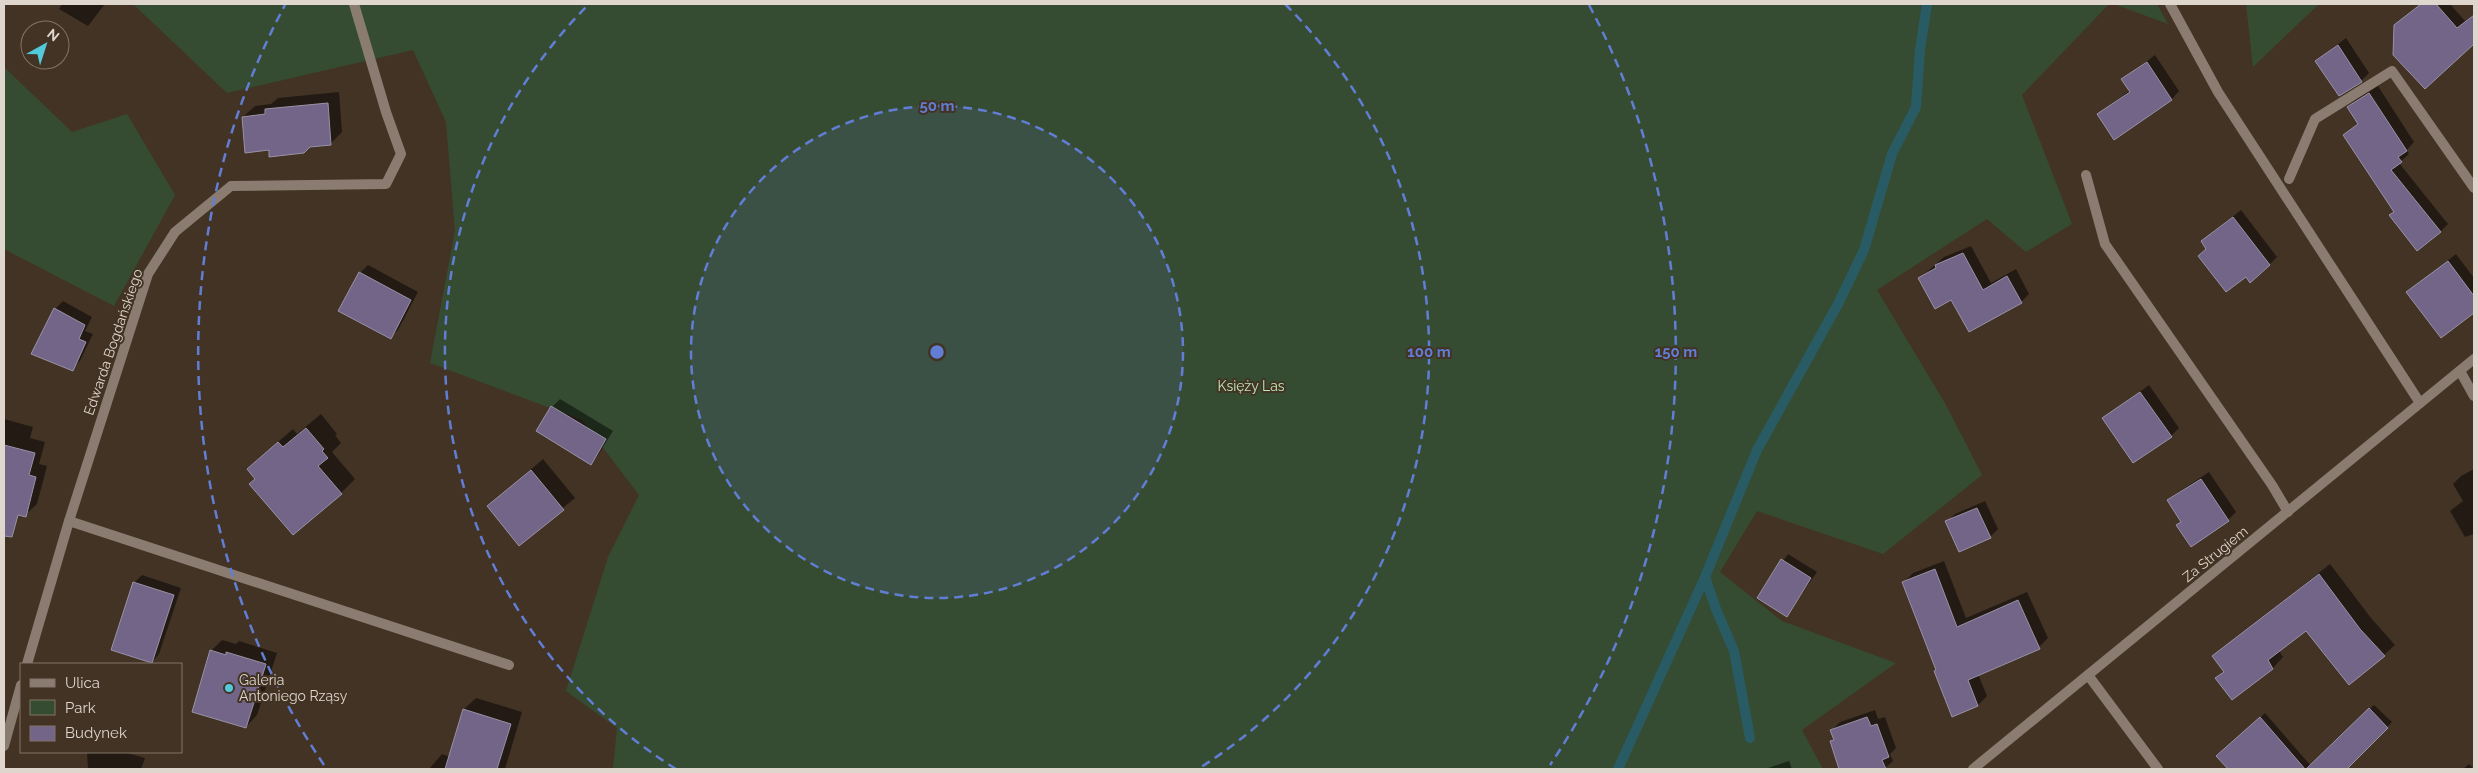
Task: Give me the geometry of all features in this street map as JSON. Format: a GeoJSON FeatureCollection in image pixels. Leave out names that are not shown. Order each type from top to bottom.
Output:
{"type":"FeatureCollection","features":[{"type":"Feature","properties":{"kind":"street","name":"Edwarda Bogdańskiego"},"geometry":{"type":"LineString","coordinates":[[27,663],[69,521],[148,274],[175,232],[232,186],[386,184],[401,154],[386,112],[354,4]]}},
{"type":"Feature","properties":{"kind":"street"},"geometry":{"type":"LineString","coordinates":[[2170,4],[2218,92],[2420,404]]}},
{"type":"Feature","properties":{"kind":"street"},"geometry":{"type":"LineString","coordinates":[[2289,180],[2315,119],[2392,71],[2474,188]]}},
{"type":"Feature","properties":{"kind":"street"},"geometry":{"type":"LineString","coordinates":[[2086,175],[2105,244],[2272,485],[2288,512]]}},
{"type":"Feature","properties":{"kind":"street","name":"Za Strugiem"},"geometry":{"type":"LineString","coordinates":[[1973,769],[2474,359]]}},
{"type":"Feature","properties":{"kind":"street"},"geometry":{"type":"LineString","coordinates":[[2460,371],[2474,396]]}},
{"type":"Feature","properties":{"kind":"street"},"geometry":{"type":"LineString","coordinates":[[69,521],[509,665]]}},
{"type":"Feature","properties":{"kind":"street"},"geometry":{"type":"LineString","coordinates":[[2088,675],[2158,769]]}},
{"type":"Feature","properties":{"kind":"street"},"geometry":{"type":"LineString","coordinates":[[4,746],[20,689]]}},
{"type":"Feature","properties":{"kind":"green space","name":"Księży Las"},"geometry":{"type":"Polygon","coordinates":[[[133,4],[2109,4],[2022,95],[2072,224],[2026,252],[1987,219],[1877,290],[1946,405],[1982,475],[1883,554],[1757,511],[1720,572],[1782,621],[1896,663],[1802,730],[1823,769],[613,769],[617,728],[566,691],[608,557],[639,495],[582,420],[430,363],[455,231],[446,122],[413,50],[227,93],[133,4]]]}},
{"type":"Feature","properties":{"kind":"green space"},"geometry":{"type":"Polygon","coordinates":[[[2114,4],[2157,4],[2168,24],[2114,4]]]}},
{"type":"Feature","properties":{"kind":"green space"},"geometry":{"type":"Polygon","coordinates":[[[2246,4],[2319,4],[2253,67],[2246,4]]]}},
{"type":"Feature","properties":{"kind":"green space"},"geometry":{"type":"Polygon","coordinates":[[[4,67],[72,132],[127,114],[175,195],[114,306],[4,249],[4,67]]]}},
{"type":"Feature","properties":{"kind":"building"},"geometry":{"type":"Polygon","coordinates":[[[2421,4],[2436,4],[2457,28],[2474,15],[2474,44],[2425,89],[2393,55],[2394,25],[2421,4]]]}},
{"type":"Feature","properties":{"kind":"building"},"geometry":{"type":"Polygon","coordinates":[[[2338,45],[2362,82],[2339,96],[2315,61],[2338,45]]]}},
{"type":"Feature","properties":{"kind":"building"},"geometry":{"type":"Polygon","coordinates":[[[2147,62],[2172,100],[2114,140],[2097,114],[2130,92],[2121,79],[2147,62]]]}},
{"type":"Feature","properties":{"kind":"building"},"geometry":{"type":"Polygon","coordinates":[[[2369,93],[2407,151],[2398,157],[2402,162],[2391,170],[2441,232],[2417,251],[2389,215],[2394,212],[2343,135],[2358,124],[2347,107],[2369,93]]]}},
{"type":"Feature","properties":{"kind":"building"},"geometry":{"type":"Polygon","coordinates":[[[328,103],[331,145],[310,147],[304,153],[269,157],[269,150],[245,153],[242,117],[265,114],[265,109],[328,103]]]}},
{"type":"Feature","properties":{"kind":"building"},"geometry":{"type":"Polygon","coordinates":[[[2233,217],[2270,265],[2250,283],[2246,277],[2226,292],[2198,256],[2206,249],[2201,241],[2233,217]]]}},
{"type":"Feature","properties":{"kind":"building"},"geometry":{"type":"Polygon","coordinates":[[[1963,253],[1983,290],[2007,276],[2022,303],[1969,332],[1951,300],[1935,309],[1918,278],[1936,268],[1935,265],[1963,253]]]}},
{"type":"Feature","properties":{"kind":"building"},"geometry":{"type":"Polygon","coordinates":[[[2448,261],[2474,296],[2474,313],[2441,338],[2406,292],[2448,261]]]}},
{"type":"Feature","properties":{"kind":"building"},"geometry":{"type":"Polygon","coordinates":[[[359,272],[411,300],[391,339],[338,311],[359,272]]]}},
{"type":"Feature","properties":{"kind":"building"},"geometry":{"type":"Polygon","coordinates":[[[54,308],[85,325],[79,339],[86,342],[73,371],[31,354],[54,308]]]}},
{"type":"Feature","properties":{"kind":"building"},"geometry":{"type":"Polygon","coordinates":[[[2140,392],[2172,437],[2133,463],[2102,418],[2140,392]]]}},
{"type":"Feature","properties":{"kind":"building"},"geometry":{"type":"Polygon","coordinates":[[[551,406],[606,439],[591,465],[536,431],[551,406]]]}},
{"type":"Feature","properties":{"kind":"building"},"geometry":{"type":"Polygon","coordinates":[[[306,428],[324,449],[322,451],[328,458],[318,466],[342,494],[293,535],[249,484],[255,479],[247,469],[278,442],[283,447],[306,428]]]}},
{"type":"Feature","properties":{"kind":"building"},"geometry":{"type":"Polygon","coordinates":[[[4,445],[35,453],[29,475],[36,477],[26,517],[18,515],[12,537],[4,536],[4,445]]]}},
{"type":"Feature","properties":{"kind":"building"},"geometry":{"type":"Polygon","coordinates":[[[531,470],[564,510],[519,546],[487,506],[531,470]]]}},
{"type":"Feature","properties":{"kind":"building"},"geometry":{"type":"Polygon","coordinates":[[[2201,479],[2229,521],[2191,547],[2176,525],[2181,522],[2167,500],[2201,479]]]}},
{"type":"Feature","properties":{"kind":"building"},"geometry":{"type":"Polygon","coordinates":[[[1977,508],[1991,538],[1959,552],[1945,521],[1977,508]]]}},
{"type":"Feature","properties":{"kind":"building"},"geometry":{"type":"Polygon","coordinates":[[[1781,559],[1811,578],[1787,617],[1757,598],[1781,559]]]}},
{"type":"Feature","properties":{"kind":"building"},"geometry":{"type":"Polygon","coordinates":[[[1935,569],[1957,627],[2018,600],[2040,649],[1968,680],[1978,706],[1952,717],[1902,582],[1935,569]]]}},
{"type":"Feature","properties":{"kind":"building"},"geometry":{"type":"Polygon","coordinates":[[[2319,574],[2360,629],[2385,656],[2349,685],[2306,631],[2268,660],[2273,669],[2232,700],[2215,678],[2224,672],[2212,656],[2319,574]]]}},
{"type":"Feature","properties":{"kind":"building"},"geometry":{"type":"Polygon","coordinates":[[[133,582],[174,595],[152,663],[111,650],[133,582]]]}},
{"type":"Feature","properties":{"kind":"building","name":"Galeria Antoniego Rząsy"},"geometry":{"type":"Polygon","coordinates":[[[210,650],[226,655],[226,652],[266,664],[246,728],[192,712],[210,650]]]}},
{"type":"Feature","properties":{"kind":"building"},"geometry":{"type":"Polygon","coordinates":[[[2369,708],[2388,728],[2347,769],[2306,769],[2369,708]]]}},
{"type":"Feature","properties":{"kind":"building"},"geometry":{"type":"Polygon","coordinates":[[[463,709],[511,724],[497,769],[445,769],[463,709]]]}},
{"type":"Feature","properties":{"kind":"building"},"geometry":{"type":"Polygon","coordinates":[[[1867,717],[1871,726],[1877,724],[1889,757],[1882,760],[1886,769],[1839,769],[1830,741],[1834,740],[1830,730],[1867,717]]]}},
{"type":"Feature","properties":{"kind":"building"},"geometry":{"type":"Polygon","coordinates":[[[2260,717],[2305,769],[2228,769],[2216,756],[2260,717]]]}},
{"type":"Feature","properties":{"kind":"waterway"},"geometry":{"type":"LineString","coordinates":[[1618,769],[1705,577],[1757,450],[1838,304],[1864,250],[1892,154],[1916,107],[1920,50],[1927,4]]}},
{"type":"Feature","properties":{"kind":"waterway"},"geometry":{"type":"LineString","coordinates":[[1705,577],[1734,651],[1750,738]]}},
{"type":"Feature","properties":{"kind":"place","name":"Galeria Antoniego Rząsy"},"geometry":{"type":"Point","coordinates":[229,688]}}]}
